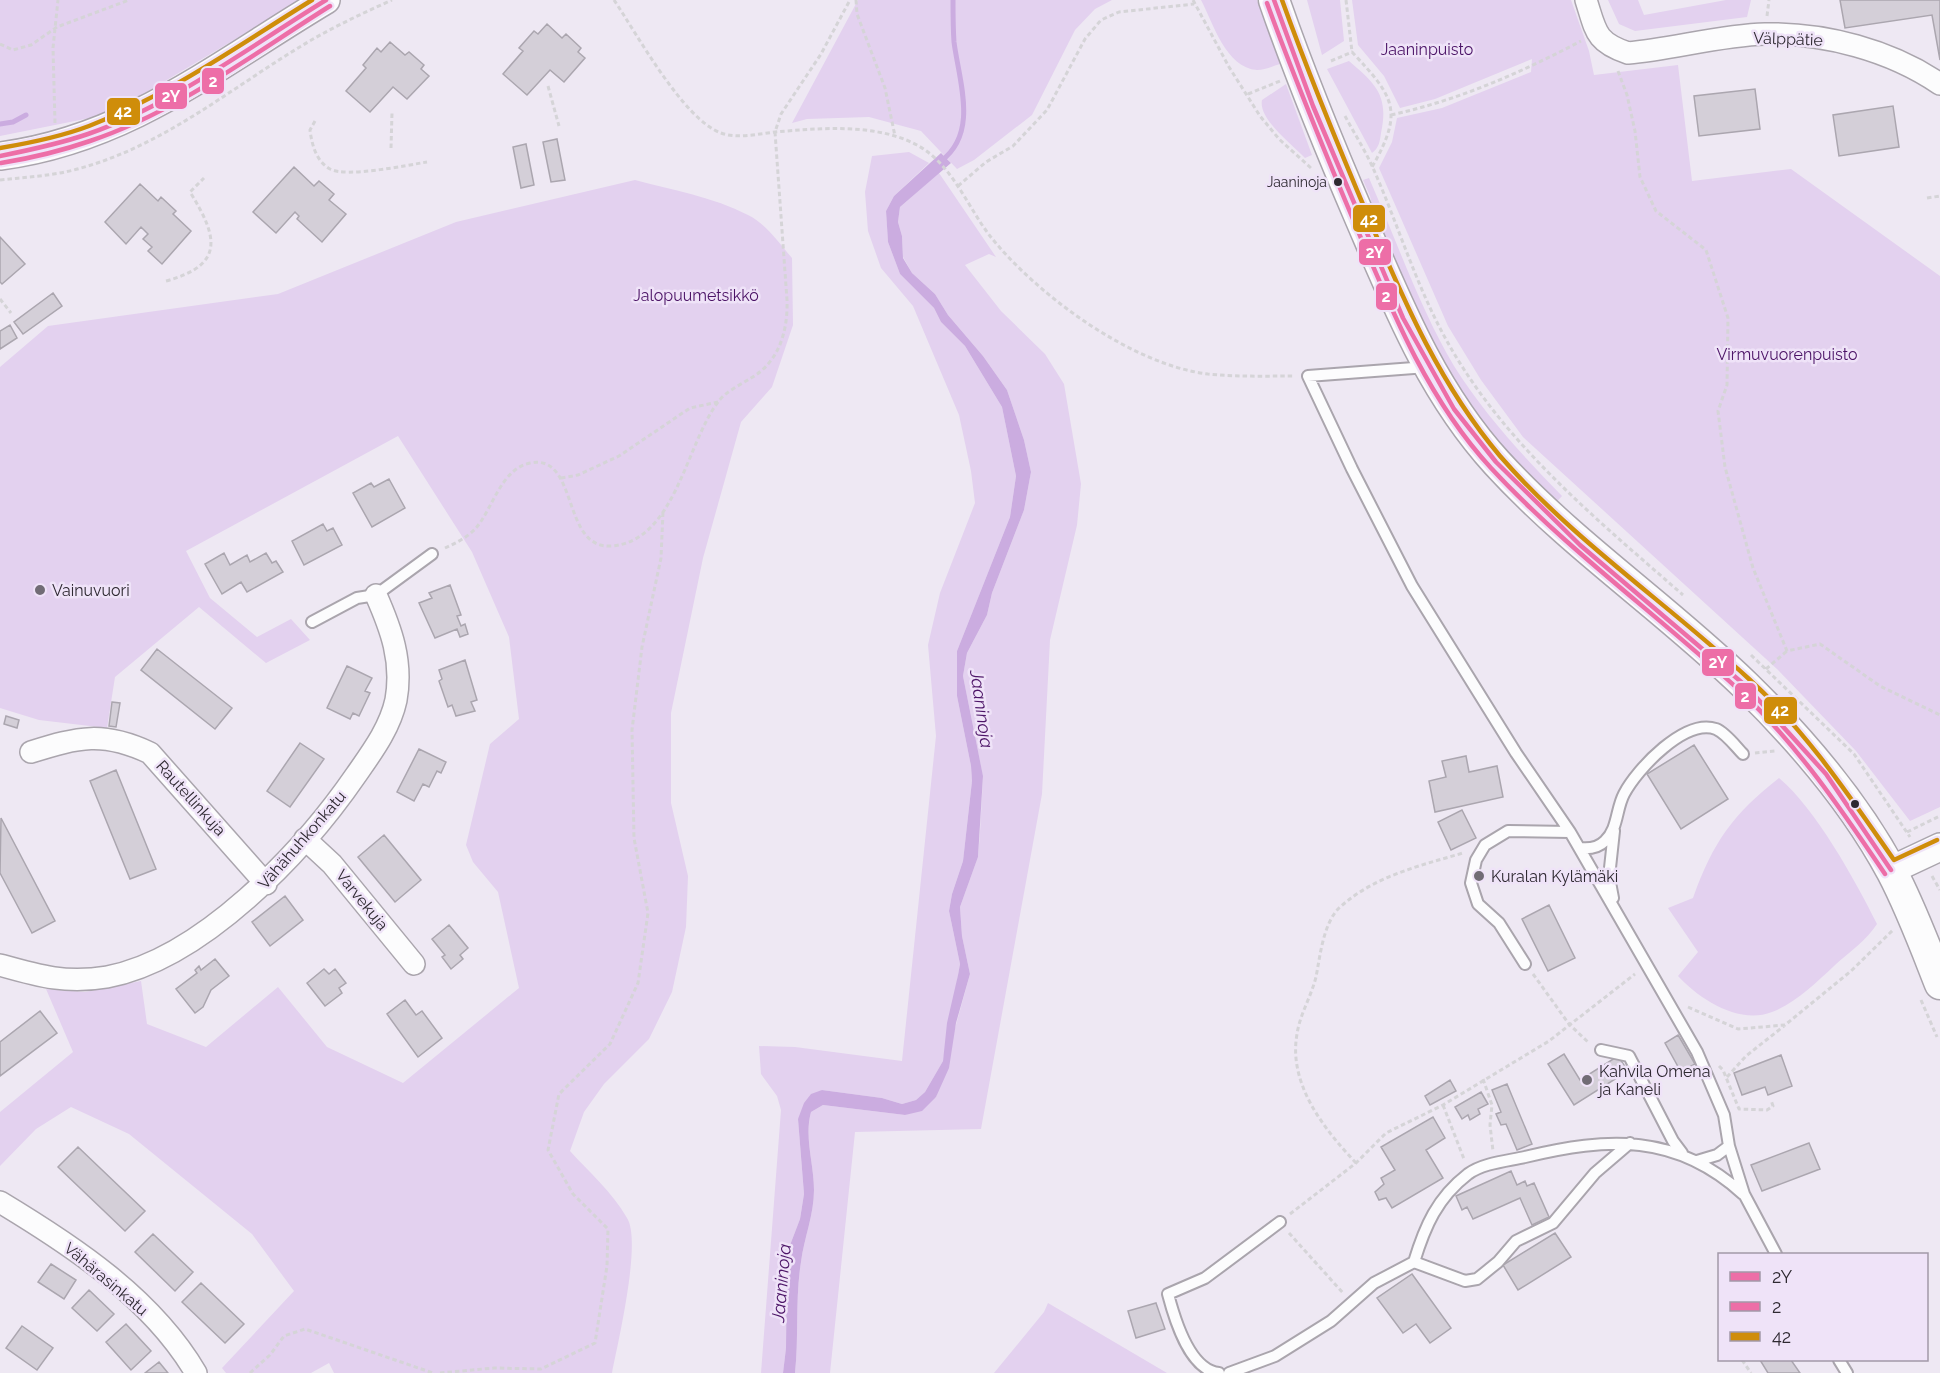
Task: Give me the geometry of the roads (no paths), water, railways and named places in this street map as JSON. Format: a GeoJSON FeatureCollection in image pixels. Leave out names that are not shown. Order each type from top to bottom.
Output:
{"type":"FeatureCollection","features":[{"type":"Feature","properties":{"kind":"main road"},"geometry":{"type":"LineString","coordinates":[[1274,0],[1313,106],[1403,318],[1454,409],[1496,462],[1532,499],[1580,545],[1753,694],[1826,774],[1891,870],[1929,989]]}},
{"type":"Feature","properties":{"kind":"street"},"geometry":{"type":"LineString","coordinates":[[0,156],[55,146],[97,133],[157,104],[326,0]]}},
{"type":"Feature","properties":{"kind":"street","name":"Välppätie"},"geometry":{"type":"LineString","coordinates":[[1586,0],[1611,44],[1764,34],[1810,37],[1845,43],[1888,57],[1923,72],[1940,84]]}},
{"type":"Feature","properties":{"kind":"street","name":"Vähähuhkonkatu"},"geometry":{"type":"LineString","coordinates":[[0,965],[65,981],[108,977],[126,971],[196,936],[266,884],[331,811],[382,736],[396,701],[398,674],[396,647],[376,594]]}},
{"type":"Feature","properties":{"kind":"street","name":"Rautellinkuja"},"geometry":{"type":"LineString","coordinates":[[31,752],[75,738],[124,741],[150,753],[266,884]]}},
{"type":"Feature","properties":{"kind":"street","name":"Varvekuja"},"geometry":{"type":"LineString","coordinates":[[305,839],[332,864],[414,964]]}},
{"type":"Feature","properties":{"kind":"street"},"geometry":{"type":"LineString","coordinates":[[1891,870],[1940,847]]}},
{"type":"Feature","properties":{"kind":"street","name":"Vähärasinkatu"},"geometry":{"type":"LineString","coordinates":[[0,1202],[86,1259],[141,1304],[188,1359],[196,1373]]}},
{"type":"Feature","properties":{"kind":"lane"},"geometry":{"type":"LineString","coordinates":[[1429,367],[1308,376],[1352,469],[1413,586],[1516,753],[1580,848],[1663,989],[1697,1052],[1724,1115],[1729,1146],[1744,1194],[1775,1253]]}},
{"type":"Feature","properties":{"kind":"lane"},"geometry":{"type":"LineString","coordinates":[[312,622],[357,598],[376,594],[432,554]]}},
{"type":"Feature","properties":{"kind":"lane"},"geometry":{"type":"LineString","coordinates":[[1615,906],[1609,877],[1615,824],[1622,797],[1634,777],[1654,754],[1692,730],[1705,727],[1717,729],[1743,754]]}},
{"type":"Feature","properties":{"kind":"lane"},"geometry":{"type":"LineString","coordinates":[[1580,848],[1592,849],[1605,841],[1615,824]]}},
{"type":"Feature","properties":{"kind":"lane"},"geometry":{"type":"LineString","coordinates":[[1525,963],[1499,923],[1478,904],[1471,883],[1476,860],[1484,847],[1508,831],[1570,832]]}},
{"type":"Feature","properties":{"kind":"lane"},"geometry":{"type":"LineString","coordinates":[[1601,1050],[1629,1056],[1673,1141],[1684,1156]]}},
{"type":"Feature","properties":{"kind":"lane"},"geometry":{"type":"LineString","coordinates":[[1414,1262],[1465,1281],[1477,1279],[1498,1262],[1516,1241],[1553,1223],[1595,1173],[1630,1143]]}},
{"type":"Feature","properties":{"kind":"lane"},"geometry":{"type":"LineString","coordinates":[[1229,1373],[1275,1356],[1331,1321],[1374,1283],[1414,1262],[1426,1224],[1444,1198],[1469,1173],[1494,1164],[1553,1150],[1630,1143],[1666,1148],[1697,1161],[1731,1182],[1744,1194]]}},
{"type":"Feature","properties":{"kind":"lane"},"geometry":{"type":"LineString","coordinates":[[1697,1161],[1717,1155],[1729,1146]]}},
{"type":"Feature","properties":{"kind":"lane"},"geometry":{"type":"LineString","coordinates":[[1219,1373],[1212,1372],[1200,1363],[1176,1328],[1168,1294],[1205,1278],[1280,1222]]}},
{"type":"Feature","properties":{"kind":"waterway","name":"Jaaninoja"},"geometry":{"type":"LineString","coordinates":[[941,161],[953,149],[960,136],[963,121],[964,106],[954,42],[953,0]]}},
{"type":"Feature","properties":{"kind":"waterway"},"geometry":{"type":"LineString","coordinates":[[0,124],[13,122],[26,115]]}},
{"type":"Feature","properties":{"kind":"place","name":"Jaaninoja"},"geometry":{"type":"Point","coordinates":[1338,182]}},
{"type":"Feature","properties":{"kind":"place","name":"Vainuvuori"},"geometry":{"type":"Point","coordinates":[40,590]}},
{"type":"Feature","properties":{"kind":"place","name":"Kuralan Kylämäki"},"geometry":{"type":"Point","coordinates":[1479,876]}},
{"type":"Feature","properties":{"kind":"place","name":"Kahvila Omena ja Kaneli"},"geometry":{"type":"Point","coordinates":[1587,1080]}},
{"type":"Feature","properties":{"kind":"park label","name":"Jaaninpuisto"},"geometry":{"type":"Point","coordinates":[1427,49]}},
{"type":"Feature","properties":{"kind":"park label","name":"Jalopuumetsikkö"},"geometry":{"type":"Point","coordinates":[696,295]}},
{"type":"Feature","properties":{"kind":"park label","name":"Virmuvuorenpuisto"},"geometry":{"type":"Point","coordinates":[1787,354]}}]}
